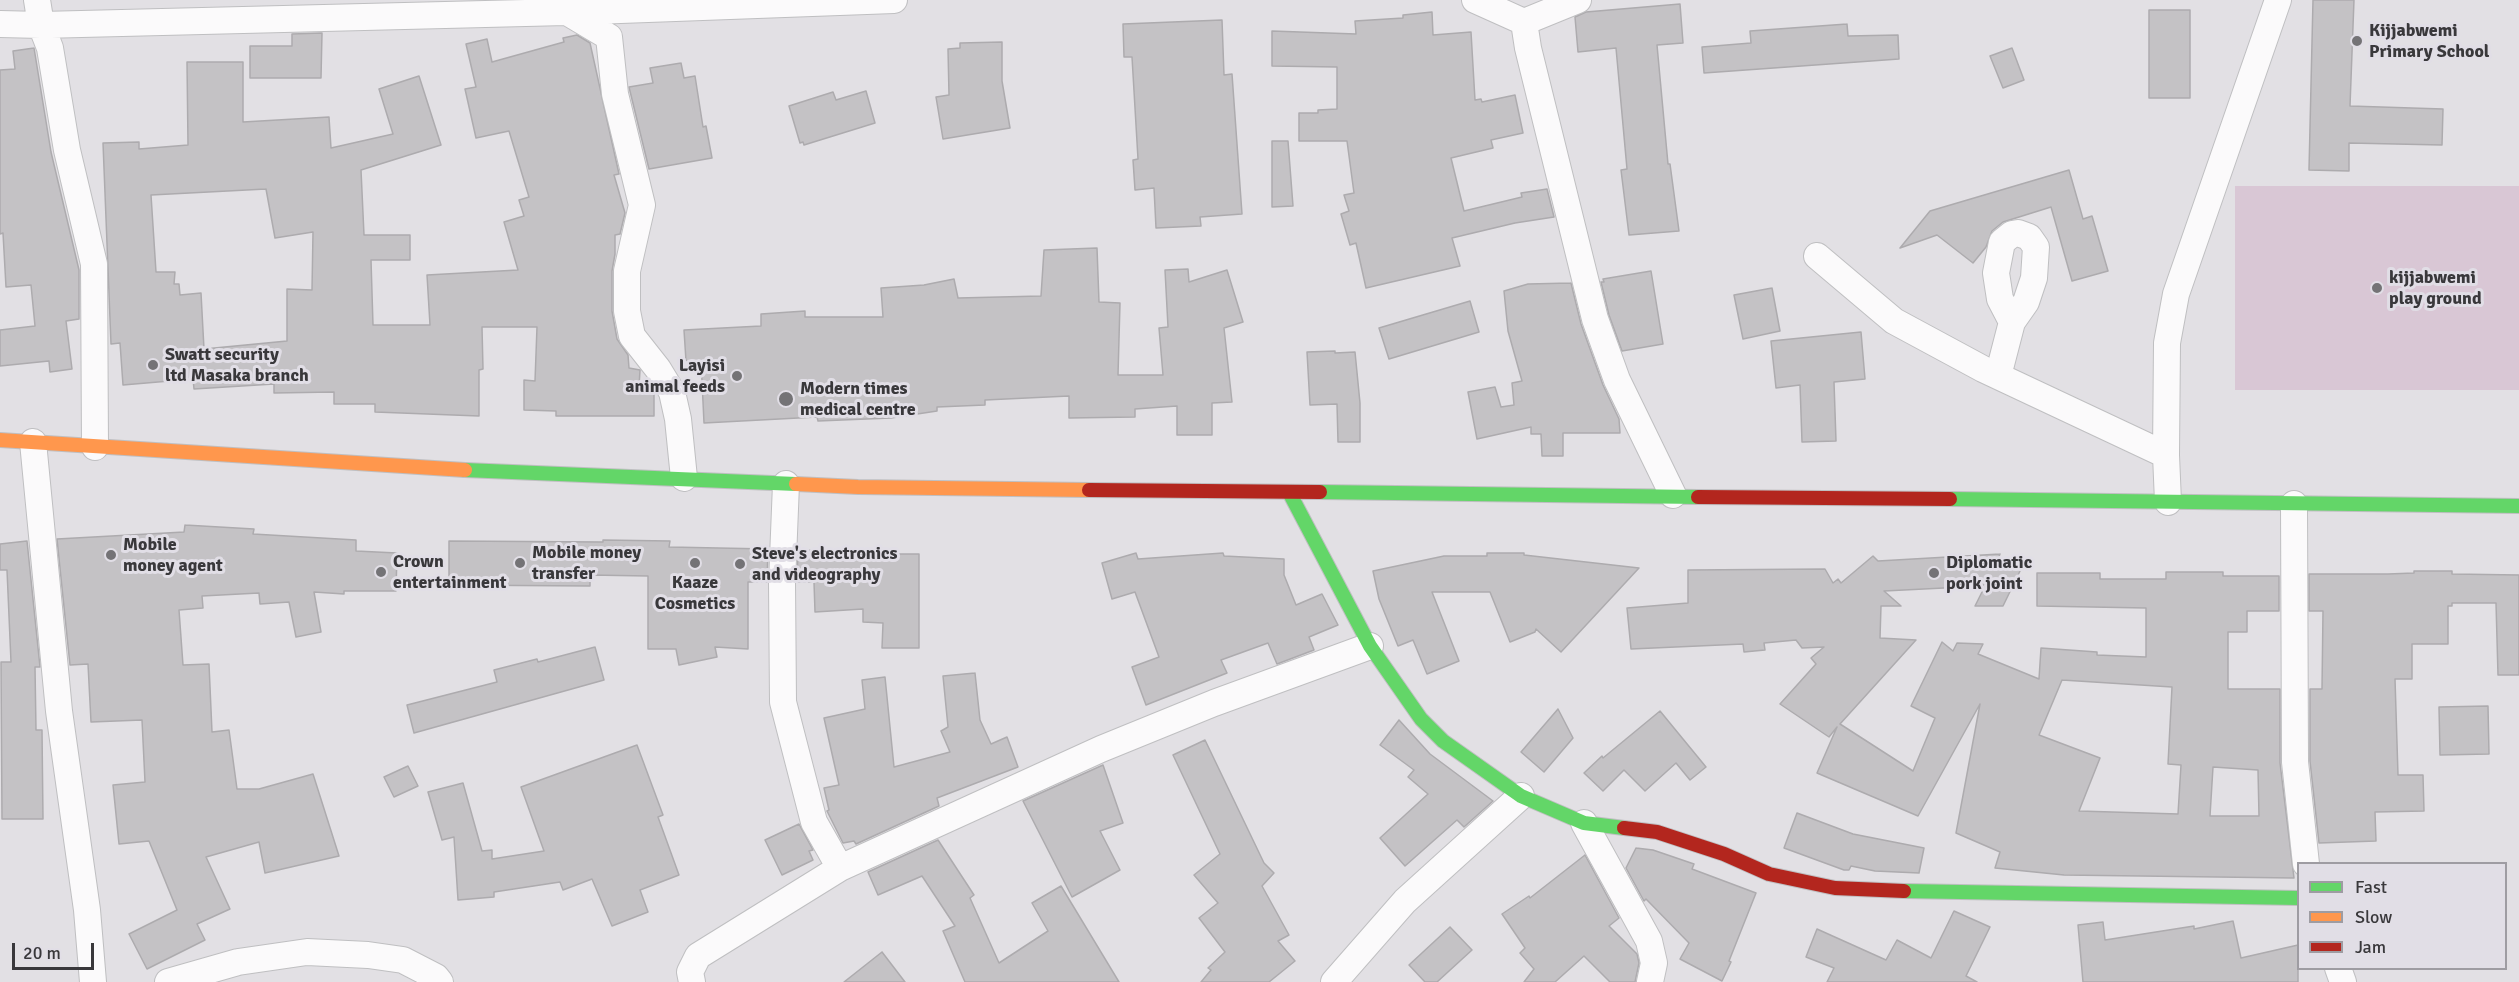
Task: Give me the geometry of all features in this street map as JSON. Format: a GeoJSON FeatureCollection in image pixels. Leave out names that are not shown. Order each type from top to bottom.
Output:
{"type":"FeatureCollection","features":[{"type":"Feature","properties":{"kind":"main road"},"geometry":{"type":"LineString","coordinates":[[0,440],[405,468],[858,487],[2519,506]]}},
{"type":"Feature","properties":{"kind":"main road"},"geometry":{"type":"LineString","coordinates":[[1289,492],[1370,646],[1420,719],[1443,741],[1521,796],[1584,823],[1657,832],[1724,854],[1769,874],[1834,888],[2297,898]]}},
{"type":"Feature","properties":{"kind":"street"},"geometry":{"type":"LineString","coordinates":[[37,0],[40,25],[50,48],[67,150],[94,264],[95,447]]}},
{"type":"Feature","properties":{"kind":"street"},"geometry":{"type":"LineString","coordinates":[[0,24],[40,25],[566,12],[894,0]]}},
{"type":"Feature","properties":{"kind":"street"},"geometry":{"type":"LineString","coordinates":[[1475,0],[1524,22],[1578,0]]}},
{"type":"Feature","properties":{"kind":"street"},"geometry":{"type":"LineString","coordinates":[[2168,502],[2166,455],[2168,343],[2176,294],[2278,0]]}},
{"type":"Feature","properties":{"kind":"street"},"geometry":{"type":"LineString","coordinates":[[566,12],[609,37],[615,94],[642,205],[627,271],[627,311],[632,336],[658,369],[672,392],[678,419],[684,478]]}},
{"type":"Feature","properties":{"kind":"street"},"geometry":{"type":"LineString","coordinates":[[1524,22],[1528,48],[1595,319],[1617,380],[1673,495]]}},
{"type":"Feature","properties":{"kind":"street"},"geometry":{"type":"LineString","coordinates":[[1817,256],[1894,321],[1998,376],[2166,455]]}},
{"type":"Feature","properties":{"kind":"street"},"geometry":{"type":"LineString","coordinates":[[1998,376],[2012,322]]}},
{"type":"Feature","properties":{"kind":"street"},"geometry":{"type":"LineString","coordinates":[[33,442],[59,711],[87,910],[93,982]]}},
{"type":"Feature","properties":{"kind":"street"},"geometry":{"type":"LineString","coordinates":[[786,484],[782,594],[783,702],[814,822],[840,868]]}},
{"type":"Feature","properties":{"kind":"street"},"geometry":{"type":"LineString","coordinates":[[2294,504],[2295,762],[2306,862]]}},
{"type":"Feature","properties":{"kind":"street"},"geometry":{"type":"LineString","coordinates":[[692,982],[690,972],[698,956],[840,868],[1101,749],[1214,703],[1370,646]]}},
{"type":"Feature","properties":{"kind":"street"},"geometry":{"type":"LineString","coordinates":[[1334,982],[1405,901],[1521,796]]}},
{"type":"Feature","properties":{"kind":"street"},"geometry":{"type":"LineString","coordinates":[[1584,823],[1649,941],[1654,963],[1650,982]]}},
{"type":"Feature","properties":{"kind":"street"},"geometry":{"type":"LineString","coordinates":[[168,982],[238,962],[307,952],[368,955],[403,960],[436,976],[441,982]]}},
{"type":"Feature","properties":{"kind":"shaded area","name":"kijjabwemi play ground"},"geometry":{"type":"Polygon","coordinates":[[[2235,186],[2519,186],[2519,390],[2235,390],[2235,186]]]}},
{"type":"Feature","properties":{"kind":"building"},"geometry":{"type":"Polygon","coordinates":[[[2313,0],[2354,0],[2350,106],[2443,109],[2442,145],[2349,143],[2349,171],[2309,170],[2313,0]]]}},
{"type":"Feature","properties":{"kind":"building"},"geometry":{"type":"Polygon","coordinates":[[[1680,4],[1683,43],[1657,45],[1668,164],[1670,164],[1679,231],[1629,235],[1621,170],[1627,169],[1616,48],[1578,52],[1575,17],[1586,12],[1680,4]]]}},
{"type":"Feature","properties":{"kind":"building"},"geometry":{"type":"Polygon","coordinates":[[[2149,10],[2190,10],[2190,98],[2149,98],[2149,10]]]}},
{"type":"Feature","properties":{"kind":"building"},"geometry":{"type":"Polygon","coordinates":[[[1432,12],[1433,35],[1471,32],[1475,100],[1481,99],[1482,102],[1515,95],[1523,133],[1491,140],[1493,148],[1451,158],[1464,211],[1522,197],[1521,193],[1547,189],[1554,217],[1515,223],[1452,238],[1460,266],[1366,288],[1356,243],[1350,245],[1341,214],[1349,211],[1344,195],[1354,193],[1347,141],[1299,141],[1299,113],[1318,113],[1318,110],[1337,109],[1337,67],[1272,66],[1272,31],[1356,34],[1355,21],[1403,18],[1403,15],[1432,12]]]}},
{"type":"Feature","properties":{"kind":"building"},"geometry":{"type":"Polygon","coordinates":[[[1222,20],[1224,75],[1232,74],[1242,214],[1200,217],[1201,226],[1156,228],[1154,188],[1135,190],[1133,160],[1138,159],[1132,57],[1124,57],[1123,24],[1222,20]]]}},
{"type":"Feature","properties":{"kind":"building"},"geometry":{"type":"Polygon","coordinates":[[[1847,24],[1848,36],[1898,35],[1899,59],[1704,73],[1702,47],[1751,43],[1750,31],[1847,24]]]}},
{"type":"Feature","properties":{"kind":"building"},"geometry":{"type":"Polygon","coordinates":[[[322,33],[321,78],[250,78],[250,46],[292,46],[292,34],[322,33]]]}},
{"type":"Feature","properties":{"kind":"building"},"geometry":{"type":"Polygon","coordinates":[[[577,35],[590,43],[619,174],[614,175],[625,213],[620,234],[615,235],[612,311],[617,339],[628,355],[629,368],[640,370],[639,387],[652,388],[654,392],[654,416],[556,416],[556,411],[524,410],[524,380],[535,381],[537,327],[482,327],[483,369],[479,370],[479,416],[375,412],[375,404],[334,404],[334,392],[274,393],[274,384],[194,389],[193,379],[123,385],[120,343],[111,344],[103,143],[139,142],[139,149],[188,145],[187,62],[243,62],[243,122],[329,117],[331,148],[393,134],[379,89],[419,76],[441,145],[361,170],[364,235],[410,235],[410,260],[371,260],[373,325],[430,325],[427,275],[518,270],[504,222],[524,216],[519,200],[529,197],[509,131],[476,138],[465,89],[476,87],[466,44],[487,39],[492,62],[564,42],[563,38],[577,35]],[[266,189],[151,195],[156,272],[175,272],[174,284],[179,284],[180,295],[201,293],[204,349],[287,341],[287,289],[312,290],[313,232],[275,238],[266,189]]]}},
{"type":"Feature","properties":{"kind":"building"},"geometry":{"type":"Polygon","coordinates":[[[1002,42],[1002,81],[1010,128],[943,139],[936,97],[949,95],[948,49],[960,48],[960,43],[1002,42]]]}},
{"type":"Feature","properties":{"kind":"building"},"geometry":{"type":"Polygon","coordinates":[[[34,48],[51,152],[79,270],[79,319],[66,321],[72,369],[50,372],[49,361],[0,366],[0,330],[35,326],[31,285],[6,287],[3,233],[0,234],[0,70],[15,69],[13,51],[34,48]]]}},
{"type":"Feature","properties":{"kind":"building"},"geometry":{"type":"Polygon","coordinates":[[[2012,48],[2024,80],[2003,88],[1990,56],[2012,48]]]}},
{"type":"Feature","properties":{"kind":"building"},"geometry":{"type":"Polygon","coordinates":[[[681,63],[684,78],[695,76],[703,127],[706,126],[712,158],[649,169],[629,87],[653,83],[650,68],[681,63]]]}},
{"type":"Feature","properties":{"kind":"building"},"geometry":{"type":"Polygon","coordinates":[[[866,91],[875,123],[804,145],[803,142],[800,143],[789,106],[833,92],[836,100],[866,91]]]}},
{"type":"Feature","properties":{"kind":"building"},"geometry":{"type":"Polygon","coordinates":[[[1272,141],[1288,141],[1293,206],[1272,207],[1272,141]]]}},
{"type":"Feature","properties":{"kind":"building"},"geometry":{"type":"Polygon","coordinates":[[[2069,170],[2083,219],[2092,216],[2108,271],[2072,281],[2051,207],[2003,222],[1992,231],[1986,247],[1973,263],[1937,235],[1900,248],[1930,211],[2069,170]]]}},
{"type":"Feature","properties":{"kind":"building"},"geometry":{"type":"Polygon","coordinates":[[[1097,248],[1099,302],[1120,303],[1118,375],[1163,375],[1159,328],[1168,327],[1165,270],[1188,269],[1189,282],[1227,270],[1243,322],[1224,328],[1232,402],[1212,403],[1212,435],[1177,435],[1177,406],[1135,409],[1135,417],[1069,418],[1069,396],[985,400],[985,405],[937,407],[937,411],[891,418],[818,421],[817,417],[704,423],[701,360],[686,361],[684,330],[761,326],[761,314],[805,311],[805,317],[883,317],[881,288],[924,285],[954,279],[958,298],[1041,296],[1044,250],[1097,248]]]}},
{"type":"Feature","properties":{"kind":"building"},"geometry":{"type":"Polygon","coordinates":[[[1651,271],[1663,344],[1622,351],[1609,315],[1601,282],[1604,282],[1603,279],[1651,271]]]}},
{"type":"Feature","properties":{"kind":"building"},"geometry":{"type":"Polygon","coordinates":[[[1571,283],[1581,324],[1603,385],[1619,419],[1620,433],[1563,433],[1563,456],[1542,456],[1541,434],[1531,434],[1531,427],[1477,439],[1468,392],[1495,387],[1501,407],[1514,405],[1512,383],[1522,381],[1508,331],[1504,291],[1528,284],[1571,283]]]}},
{"type":"Feature","properties":{"kind":"building"},"geometry":{"type":"Polygon","coordinates":[[[1772,288],[1780,331],[1743,339],[1734,295],[1772,288]]]}},
{"type":"Feature","properties":{"kind":"building"},"geometry":{"type":"Polygon","coordinates":[[[1470,301],[1479,332],[1389,359],[1379,328],[1470,301]]]}},
{"type":"Feature","properties":{"kind":"building"},"geometry":{"type":"Polygon","coordinates":[[[1861,332],[1865,379],[1834,382],[1836,441],[1802,442],[1800,385],[1776,388],[1771,341],[1861,332]]]}},
{"type":"Feature","properties":{"kind":"building"},"geometry":{"type":"Polygon","coordinates":[[[1335,351],[1335,353],[1355,352],[1360,403],[1360,442],[1338,442],[1337,404],[1310,405],[1307,352],[1335,351]]]}},
{"type":"Feature","properties":{"kind":"building"},"geometry":{"type":"Polygon","coordinates":[[[185,525],[254,529],[253,534],[356,540],[356,551],[397,553],[396,591],[344,591],[344,594],[314,592],[321,632],[296,637],[289,602],[260,604],[259,593],[202,596],[203,608],[179,610],[183,665],[209,664],[212,732],[229,730],[237,789],[259,789],[313,774],[339,856],[265,873],[259,842],[206,857],[230,909],[197,924],[205,940],[147,969],[129,934],[177,910],[149,841],[119,844],[113,785],[145,782],[142,720],[91,722],[88,664],[70,665],[57,539],[184,532],[185,525]]]}},
{"type":"Feature","properties":{"kind":"building"},"geometry":{"type":"Polygon","coordinates":[[[603,540],[670,541],[669,547],[768,549],[767,582],[748,582],[748,649],[715,647],[717,657],[679,665],[676,649],[648,649],[648,576],[590,575],[590,586],[449,585],[449,541],[603,542],[603,540]]]}},
{"type":"Feature","properties":{"kind":"building"},"geometry":{"type":"Polygon","coordinates":[[[27,541],[40,667],[35,667],[36,730],[42,730],[43,819],[2,819],[1,662],[11,662],[7,570],[0,570],[0,544],[27,541]]]}},
{"type":"Feature","properties":{"kind":"building"},"geometry":{"type":"Polygon","coordinates":[[[798,550],[919,554],[919,648],[882,648],[883,623],[863,622],[863,609],[815,612],[814,582],[797,582],[798,550]]]}},
{"type":"Feature","properties":{"kind":"building"},"geometry":{"type":"Polygon","coordinates":[[[1136,553],[1138,559],[1223,553],[1224,556],[1284,559],[1284,575],[1296,605],[1322,594],[1338,625],[1309,637],[1314,650],[1277,664],[1268,643],[1221,660],[1227,673],[1146,705],[1132,667],[1159,657],[1135,592],[1112,599],[1102,563],[1136,553]]]}},
{"type":"Feature","properties":{"kind":"building"},"geometry":{"type":"Polygon","coordinates":[[[1487,553],[1524,553],[1524,555],[1639,568],[1561,652],[1536,629],[1535,632],[1510,642],[1490,592],[1432,592],[1459,661],[1427,674],[1413,640],[1398,646],[1379,599],[1373,571],[1444,556],[1487,556],[1487,553]]]}},
{"type":"Feature","properties":{"kind":"building"},"geometry":{"type":"Polygon","coordinates":[[[2000,554],[1997,562],[2021,569],[2003,606],[1975,606],[1985,586],[1972,578],[1964,587],[1884,591],[1901,606],[1881,606],[1880,638],[1916,640],[1840,724],[1913,771],[1935,718],[1911,706],[1942,642],[1953,651],[1957,643],[1983,644],[1978,654],[2039,679],[2041,648],[2097,652],[2097,655],[2146,657],[2146,608],[2037,606],[2037,573],[2100,573],[2100,579],[2166,579],[2166,572],[2223,572],[2223,576],[2279,576],[2279,611],[2247,611],[2247,632],[2228,632],[2228,689],[2280,689],[2280,763],[2294,878],[2064,875],[1995,868],[2000,852],[1956,833],[1980,704],[1918,816],[1817,773],[1837,727],[1829,737],[1780,704],[1816,664],[1811,658],[1824,647],[1802,648],[1796,640],[1764,643],[1765,650],[1744,652],[1743,644],[1631,649],[1627,608],[1688,603],[1688,570],[1825,569],[1833,583],[1838,579],[1841,583],[1873,556],[1878,561],[2000,554]],[[2062,680],[2039,735],[2100,758],[2079,811],[2178,814],[2181,765],[2168,764],[2172,687],[2062,680]],[[2213,767],[2210,816],[2259,816],[2258,770],[2213,767]]]}},
{"type":"Feature","properties":{"kind":"building"},"geometry":{"type":"Polygon","coordinates":[[[2414,571],[2519,575],[2519,675],[2498,675],[2496,603],[2452,603],[2452,606],[2448,606],[2448,644],[2412,644],[2412,679],[2395,679],[2398,775],[2423,775],[2424,811],[2375,812],[2376,841],[2319,843],[2310,761],[2310,689],[2322,689],[2323,611],[2309,611],[2309,574],[2388,574],[2414,573],[2414,571]]]}},
{"type":"Feature","properties":{"kind":"building"},"geometry":{"type":"Polygon","coordinates":[[[595,647],[604,680],[414,733],[407,705],[497,682],[494,670],[537,659],[538,662],[595,647]]]}},
{"type":"Feature","properties":{"kind":"building"},"geometry":{"type":"Polygon","coordinates":[[[975,673],[980,720],[991,744],[1007,737],[1018,767],[937,798],[939,806],[856,844],[854,841],[843,843],[827,811],[829,810],[824,788],[839,785],[824,718],[865,709],[862,680],[885,677],[894,767],[950,752],[941,731],[948,727],[943,676],[975,673]]]}},
{"type":"Feature","properties":{"kind":"building"},"geometry":{"type":"Polygon","coordinates":[[[2488,706],[2489,754],[2440,755],[2439,707],[2488,706]]]}},
{"type":"Feature","properties":{"kind":"building"},"geometry":{"type":"Polygon","coordinates":[[[1558,709],[1573,738],[1544,772],[1521,752],[1558,709]]]}},
{"type":"Feature","properties":{"kind":"building"},"geometry":{"type":"Polygon","coordinates":[[[1660,711],[1706,767],[1690,780],[1676,763],[1645,791],[1624,770],[1603,791],[1584,773],[1660,711]]]}},
{"type":"Feature","properties":{"kind":"building"},"geometry":{"type":"Polygon","coordinates":[[[1399,720],[1430,754],[1493,801],[1464,827],[1457,820],[1405,866],[1380,838],[1428,794],[1408,777],[1414,770],[1380,745],[1399,720]]]}},
{"type":"Feature","properties":{"kind":"building"},"geometry":{"type":"Polygon","coordinates":[[[1205,740],[1264,863],[1274,873],[1262,886],[1289,935],[1278,941],[1295,961],[1269,982],[1201,982],[1211,970],[1208,968],[1225,952],[1199,918],[1218,903],[1194,875],[1220,854],[1173,755],[1205,740]]]}},
{"type":"Feature","properties":{"kind":"building"},"geometry":{"type":"Polygon","coordinates":[[[637,745],[663,815],[658,817],[679,875],[640,890],[648,912],[612,926],[592,879],[563,890],[560,882],[494,892],[494,897],[458,900],[454,837],[442,840],[428,792],[463,783],[482,851],[492,850],[492,859],[544,851],[521,787],[637,745]]]}},
{"type":"Feature","properties":{"kind":"building"},"geometry":{"type":"Polygon","coordinates":[[[1103,765],[1123,823],[1100,831],[1120,870],[1072,897],[1023,801],[1103,765]]]}},
{"type":"Feature","properties":{"kind":"building"},"geometry":{"type":"Polygon","coordinates":[[[408,766],[418,786],[394,797],[384,777],[408,766]]]}},
{"type":"Feature","properties":{"kind":"building"},"geometry":{"type":"Polygon","coordinates":[[[1797,813],[1853,834],[1924,848],[1919,873],[1875,871],[1851,866],[1849,870],[1844,870],[1784,848],[1797,813]]]}},
{"type":"Feature","properties":{"kind":"building"},"geometry":{"type":"Polygon","coordinates":[[[799,824],[813,850],[809,851],[813,860],[782,875],[765,840],[799,824]]]}},
{"type":"Feature","properties":{"kind":"building"},"geometry":{"type":"Polygon","coordinates":[[[938,840],[974,895],[970,898],[999,963],[1048,931],[1032,903],[1061,886],[1119,982],[965,982],[943,931],[955,926],[922,876],[878,895],[868,872],[938,840]]]}},
{"type":"Feature","properties":{"kind":"building"},"geometry":{"type":"Polygon","coordinates":[[[1636,848],[1653,850],[1694,864],[1692,869],[1756,893],[1722,981],[1680,959],[1689,943],[1646,899],[1644,901],[1626,868],[1636,848]]]}},
{"type":"Feature","properties":{"kind":"building"},"geometry":{"type":"Polygon","coordinates":[[[1585,855],[1619,918],[1609,926],[1637,954],[1639,963],[1635,982],[1610,982],[1584,956],[1555,982],[1524,982],[1534,969],[1520,953],[1525,948],[1502,914],[1529,896],[1530,898],[1585,855]]]}},
{"type":"Feature","properties":{"kind":"building"},"geometry":{"type":"Polygon","coordinates":[[[1954,911],[1990,927],[1966,976],[1977,982],[1827,982],[1834,968],[1806,957],[1817,929],[1886,960],[1897,940],[1931,958],[1954,911]]]}},
{"type":"Feature","properties":{"kind":"building"},"geometry":{"type":"Polygon","coordinates":[[[2233,921],[2241,958],[2297,945],[2298,982],[2083,982],[2078,925],[2103,922],[2105,940],[2194,926],[2194,929],[2233,921]]]}},
{"type":"Feature","properties":{"kind":"building"},"geometry":{"type":"Polygon","coordinates":[[[1450,927],[1472,950],[1437,982],[1425,982],[1409,965],[1450,927]]]}},
{"type":"Feature","properties":{"kind":"building"},"geometry":{"type":"Polygon","coordinates":[[[882,952],[905,982],[844,982],[882,952]]]}},
{"type":"Feature","properties":{"kind":"traffic: fast"},"geometry":{"type":"LineString","coordinates":[[465,470],[796,484]]}},
{"type":"Feature","properties":{"kind":"traffic: fast"},"geometry":{"type":"LineString","coordinates":[[1289,492],[1370,646],[1421,719],[1443,741],[1521,796],[1584,823],[1624,828]]}},
{"type":"Feature","properties":{"kind":"traffic: fast"},"geometry":{"type":"LineString","coordinates":[[1320,492],[1698,497]]}},
{"type":"Feature","properties":{"kind":"traffic: fast"},"geometry":{"type":"LineString","coordinates":[[1950,499],[2519,506]]}},
{"type":"Feature","properties":{"kind":"traffic: fast"},"geometry":{"type":"LineString","coordinates":[[1904,891],[2297,898]]}},
{"type":"Feature","properties":{"kind":"traffic: slow"},"geometry":{"type":"LineString","coordinates":[[0,440],[465,470]]}},
{"type":"Feature","properties":{"kind":"traffic: slow"},"geometry":{"type":"LineString","coordinates":[[796,484],[1089,490]]}},
{"type":"Feature","properties":{"kind":"traffic: jam"},"geometry":{"type":"LineString","coordinates":[[1089,490],[1320,492]]}},
{"type":"Feature","properties":{"kind":"traffic: jam"},"geometry":{"type":"LineString","coordinates":[[1698,497],[1950,499]]}},
{"type":"Feature","properties":{"kind":"traffic: jam"},"geometry":{"type":"LineString","coordinates":[[1624,828],[1657,832],[1724,854],[1769,874],[1835,888],[1904,891]]}},
{"type":"Feature","properties":{"kind":"place","name":"Kijjabwemi Primary School"},"geometry":{"type":"Point","coordinates":[2357,41]}},
{"type":"Feature","properties":{"kind":"place","name":"kijjabwemi play ground"},"geometry":{"type":"Point","coordinates":[2377,288]}},
{"type":"Feature","properties":{"kind":"place","name":"Swatt security ltd Masaka branch"},"geometry":{"type":"Point","coordinates":[153,365]}},
{"type":"Feature","properties":{"kind":"place","name":"Layisi animal feeds"},"geometry":{"type":"Point","coordinates":[737,376]}},
{"type":"Feature","properties":{"kind":"place","name":"Modern times medical centre"},"geometry":{"type":"Point","coordinates":[786,399]}},
{"type":"Feature","properties":{"kind":"place","name":"Mobile money agent"},"geometry":{"type":"Point","coordinates":[111,555]}},
{"type":"Feature","properties":{"kind":"place","name":"Mobile money transfer"},"geometry":{"type":"Point","coordinates":[520,563]}},
{"type":"Feature","properties":{"kind":"place","name":"Kaaze Cosmetics"},"geometry":{"type":"Point","coordinates":[695,563]}},
{"type":"Feature","properties":{"kind":"place","name":"Steve's electronics and videography"},"geometry":{"type":"Point","coordinates":[740,564]}},
{"type":"Feature","properties":{"kind":"place","name":"Crown entertainment"},"geometry":{"type":"Point","coordinates":[381,572]}},
{"type":"Feature","properties":{"kind":"place","name":"Diplomatic pork joint"},"geometry":{"type":"Point","coordinates":[1934,573]}}]}
